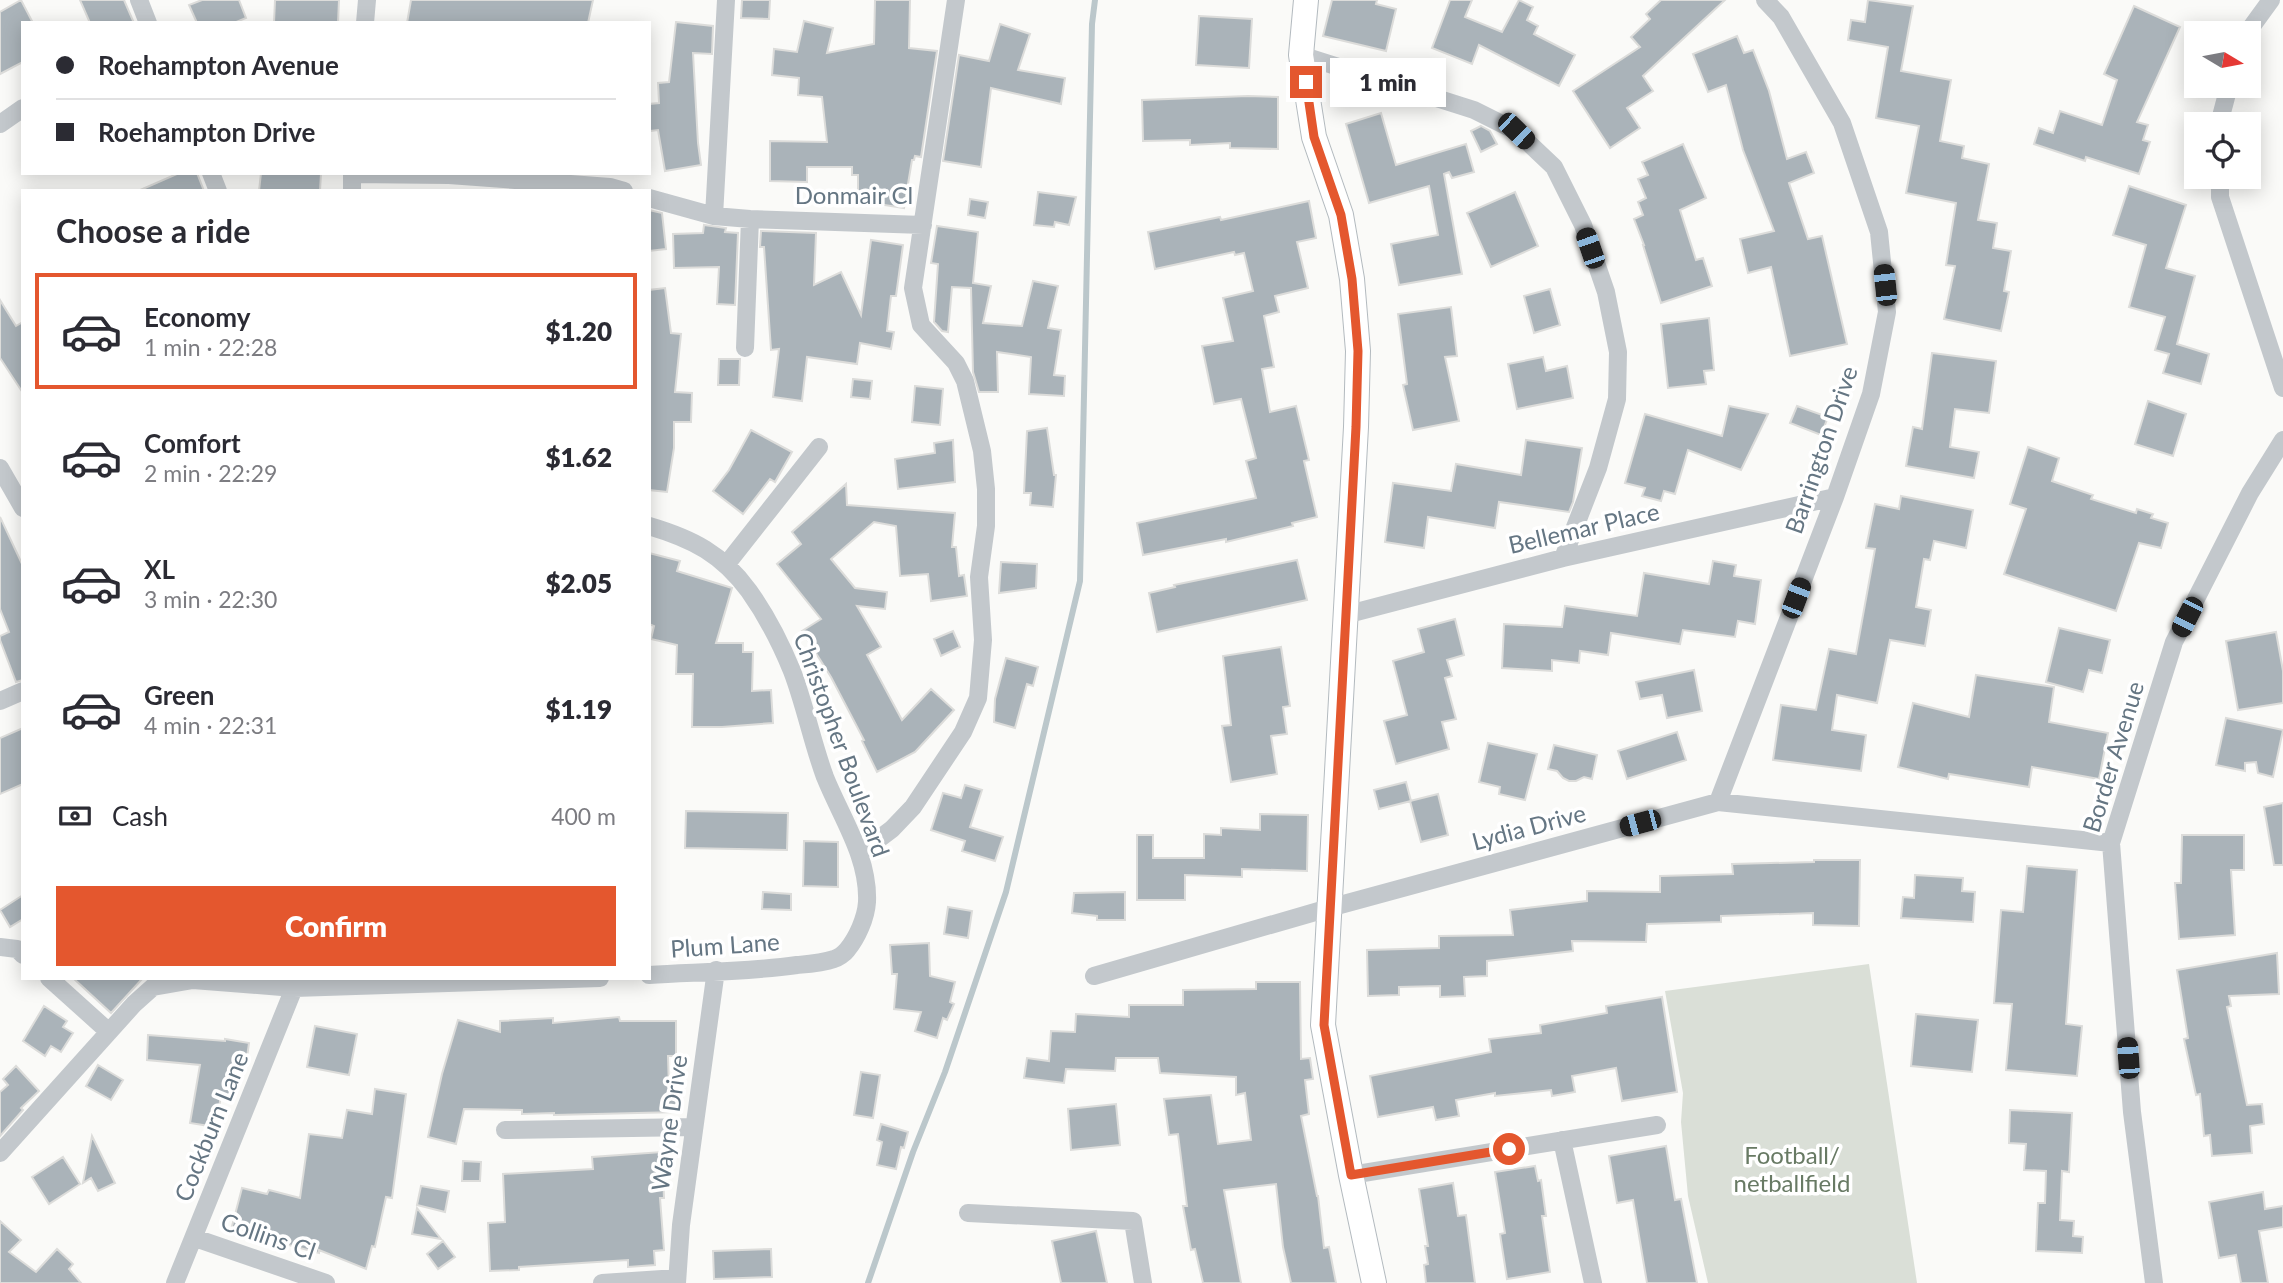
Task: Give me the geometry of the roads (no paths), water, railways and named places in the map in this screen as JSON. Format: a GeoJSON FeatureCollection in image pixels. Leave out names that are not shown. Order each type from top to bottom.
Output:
{"type":"FeatureCollection","features":[{"type":"Feature","properties":{"kind":"street"},"geometry":{"type":"LineString","coordinates":[[139,0],[147,21]]}},
{"type":"Feature","properties":{"kind":"street"},"geometry":{"type":"LineString","coordinates":[[365,21],[368,0]]}},
{"type":"Feature","properties":{"kind":"street"},"geometry":{"type":"LineString","coordinates":[[713,216],[726,0]]}},
{"type":"Feature","properties":{"kind":"street","name":"Donmair Cl"},"geometry":{"type":"LineString","coordinates":[[651,199],[713,216],[923,225],[956,0]]}},
{"type":"Feature","properties":{"kind":"street"},"geometry":{"type":"LineString","coordinates":[[1306,0],[1301,55],[1314,137],[1341,215],[1352,279],[1358,351],[1324,1025],[1374,1283]]}},
{"type":"Feature","properties":{"kind":"street","name":"Barrington Drive"},"geometry":{"type":"LineString","coordinates":[[1718,802],[1835,497],[1871,394],[1888,312],[1879,232],[1842,122],[1782,17],[1765,0]]}},
{"type":"Feature","properties":{"kind":"street"},"geometry":{"type":"LineString","coordinates":[[2256,21],[2271,0]]}},
{"type":"Feature","properties":{"kind":"street"},"geometry":{"type":"LineString","coordinates":[[1301,55],[1474,110],[1516,131],[1554,167],[1583,225],[1606,292],[1618,352],[1617,399],[1598,468],[1563,558]]}},
{"type":"Feature","properties":{"kind":"street"},"geometry":{"type":"LineString","coordinates":[[0,124],[21,109]]}},
{"type":"Feature","properties":{"kind":"street"},"geometry":{"type":"LineString","coordinates":[[352,179],[449,175],[617,189]]}},
{"type":"Feature","properties":{"kind":"street"},"geometry":{"type":"LineString","coordinates":[[2220,189],[2220,197],[2283,388]]}},
{"type":"Feature","properties":{"kind":"street"},"geometry":{"type":"LineString","coordinates":[[745,348],[750,219]]}},
{"type":"Feature","properties":{"kind":"street"},"geometry":{"type":"LineString","coordinates":[[859,854],[892,829],[913,807],[963,732],[978,698],[983,640],[979,577],[986,526],[982,451],[965,380],[956,363],[921,325],[913,288],[923,225]]}},
{"type":"Feature","properties":{"kind":"street","name":"Border Avenue"},"geometry":{"type":"LineString","coordinates":[[2154,1283],[2132,1112],[2111,843],[2174,642],[2250,493],[2283,440]]}},
{"type":"Feature","properties":{"kind":"street"},"geometry":{"type":"LineString","coordinates":[[726,565],[819,447]]}},
{"type":"Feature","properties":{"kind":"street"},"geometry":{"type":"LineString","coordinates":[[0,468],[21,505]]}},
{"type":"Feature","properties":{"kind":"street","name":"Bellemar Place"},"geometry":{"type":"LineString","coordinates":[[1345,615],[1563,558],[1835,497]]}},
{"type":"Feature","properties":{"kind":"street","name":"Christopher Boulevard"},"geometry":{"type":"LineString","coordinates":[[651,528],[682,536],[708,550],[726,565],[749,591],[792,671],[825,776],[859,854],[867,903],[863,921],[855,937],[847,950],[836,959],[804,964]]}},
{"type":"Feature","properties":{"kind":"street"},"geometry":{"type":"LineString","coordinates":[[0,701],[21,692]]}},
{"type":"Feature","properties":{"kind":"street","name":"Lydia Drive"},"geometry":{"type":"LineString","coordinates":[[1094,976],[1329,908],[1718,802],[2111,843]]}},
{"type":"Feature","properties":{"kind":"street","name":"Plum Lane"},"geometry":{"type":"LineString","coordinates":[[651,975],[766,970],[804,964]]}},
{"type":"Feature","properties":{"kind":"street","name":"Wayne Drive"},"geometry":{"type":"LineString","coordinates":[[677,1281],[681,1225],[716,971]]}},
{"type":"Feature","properties":{"kind":"street"},"geometry":{"type":"LineString","coordinates":[[51,980],[109,1032]]}},
{"type":"Feature","properties":{"kind":"street"},"geometry":{"type":"LineString","coordinates":[[0,1153],[153,986],[193,980],[294,988],[539,980]]}},
{"type":"Feature","properties":{"kind":"street","name":"Cockburn Lane"},"geometry":{"type":"LineString","coordinates":[[175,1283],[294,988]]}},
{"type":"Feature","properties":{"kind":"street"},"geometry":{"type":"LineString","coordinates":[[1351,1175],[1657,1125]]}},
{"type":"Feature","properties":{"kind":"street"},"geometry":{"type":"LineString","coordinates":[[505,1130],[694,1127]]}},
{"type":"Feature","properties":{"kind":"street"},"geometry":{"type":"LineString","coordinates":[[1562,1140],[1593,1283]]}},
{"type":"Feature","properties":{"kind":"street"},"geometry":{"type":"LineString","coordinates":[[968,1213],[1133,1221],[1143,1283]]}},
{"type":"Feature","properties":{"kind":"street","name":"Collins Cl"},"geometry":{"type":"LineString","coordinates":[[195,1238],[326,1283]]}},
{"type":"Feature","properties":{"kind":"street"},"geometry":{"type":"LineString","coordinates":[[602,1283],[677,1281]]}},
{"type":"Feature","properties":{"kind":"waterway"},"geometry":{"type":"LineString","coordinates":[[868,1283],[913,1152],[945,1072],[1006,892],[1080,581],[1092,24],[1095,0]]}},
{"type":"Feature","properties":{"kind":"park label","name":"Football/ netballfield"},"geometry":{"type":"Point","coordinates":[1792,1170]}}]}
